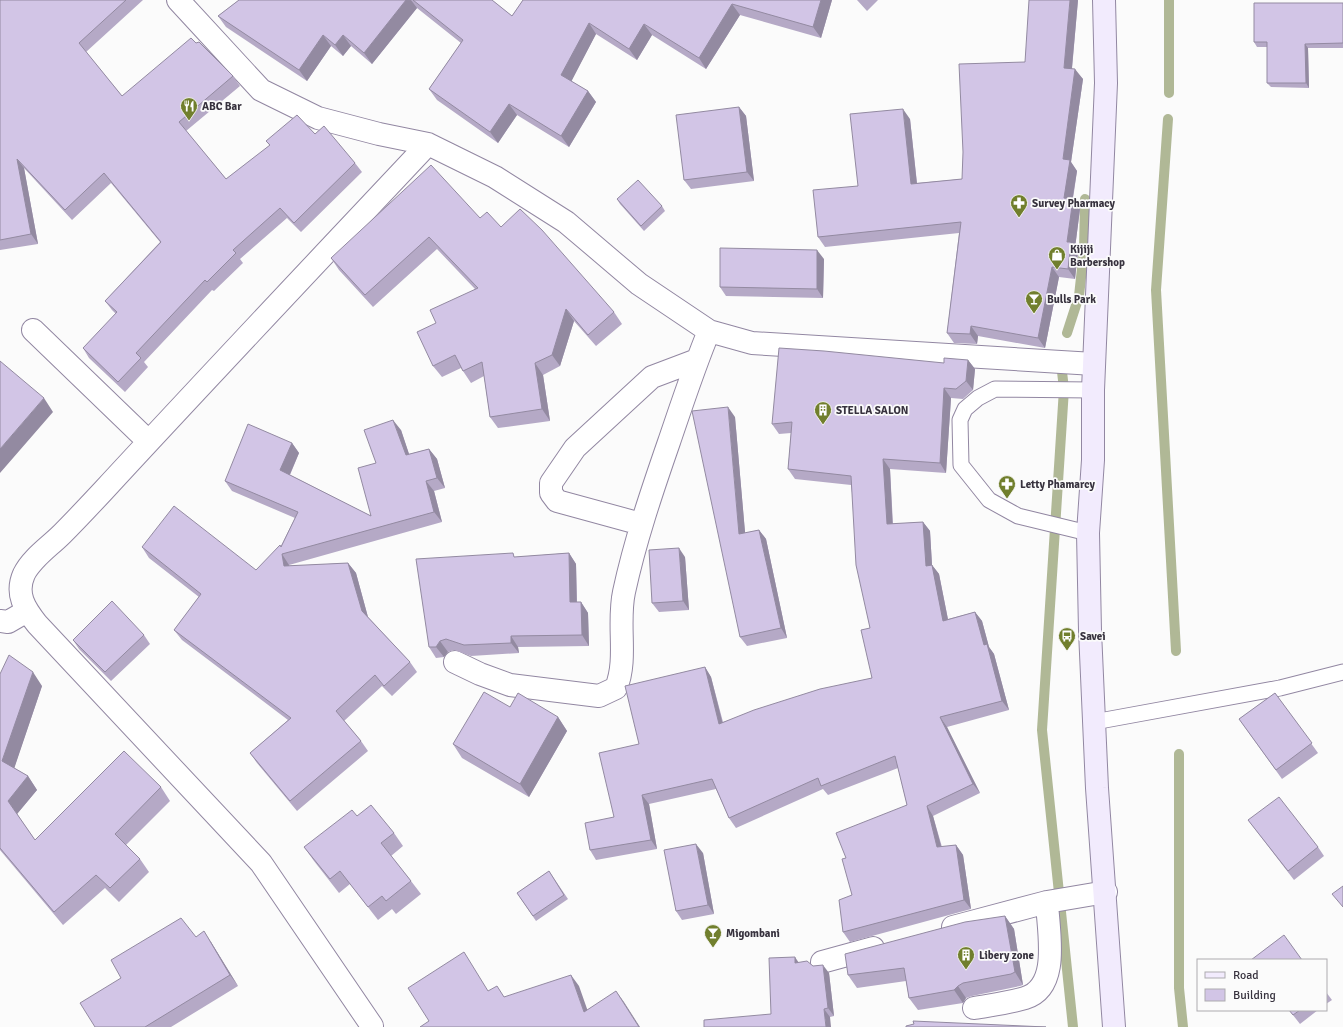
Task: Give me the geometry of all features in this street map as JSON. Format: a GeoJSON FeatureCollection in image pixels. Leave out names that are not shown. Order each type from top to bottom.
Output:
{"type":"FeatureCollection","features":[{"type":"Feature","properties":{"kind":"street"},"geometry":{"type":"LineString","coordinates":[[1104,0],[1106,84],[1093,390],[1093,460],[1088,533],[1094,722],[1114,1027]]}},
{"type":"Feature","properties":{"kind":"street"},"geometry":{"type":"LineString","coordinates":[[180,1],[261,90],[318,118],[379,134],[428,144],[495,177],[566,222],[639,284],[709,330],[752,343],[1094,364]]}},
{"type":"Feature","properties":{"kind":"street"},"geometry":{"type":"LineString","coordinates":[[372,1026],[261,863],[37,624],[27,611],[20,598],[24,574],[39,555],[61,535],[148,441],[207,381],[428,144]]}},
{"type":"Feature","properties":{"kind":"street"},"geometry":{"type":"LineString","coordinates":[[33,330],[148,441]]}},
{"type":"Feature","properties":{"kind":"street"},"geometry":{"type":"LineString","coordinates":[[455,662],[480,674],[510,685],[599,696],[616,688],[621,676],[621,621],[623,594],[641,524],[697,360],[709,330]]}},
{"type":"Feature","properties":{"kind":"street"},"geometry":{"type":"LineString","coordinates":[[641,524],[557,501],[551,493],[552,483],[576,448],[652,377],[697,360]]}},
{"type":"Feature","properties":{"kind":"street"},"geometry":{"type":"LineString","coordinates":[[0,621],[8,622],[27,611]]}},
{"type":"Feature","properties":{"kind":"street"},"geometry":{"type":"LineString","coordinates":[[934,932],[1047,902],[1106,892]]}},
{"type":"Feature","properties":{"kind":"street"},"geometry":{"type":"LineString","coordinates":[[974,1008],[1026,998],[1041,989],[1048,975],[1050,958],[1047,902]]}},
{"type":"Feature","properties":{"kind":"street"},"geometry":{"type":"LineString","coordinates":[[822,962],[890,944]]}},
{"type":"Feature","properties":{"kind":"lane"},"geometry":{"type":"LineString","coordinates":[[1088,533],[1018,516],[989,500],[961,466],[960,420],[964,409],[978,398],[995,389],[1093,390]]}},
{"type":"Feature","properties":{"kind":"lane"},"geometry":{"type":"LineString","coordinates":[[1094,722],[1280,688],[1343,672]]}},
{"type":"Feature","properties":{"kind":"building"},"geometry":{"type":"Polygon","coordinates":[[[0,0],[126,0],[79,43],[122,96],[191,38],[196,43],[199,42],[233,76],[179,122],[226,179],[270,145],[266,141],[297,115],[315,134],[324,126],[355,163],[294,223],[280,208],[233,250],[236,253],[207,282],[205,280],[136,353],[141,358],[118,382],[83,348],[117,312],[105,301],[161,242],[104,173],[65,210],[17,159],[31,234],[0,240],[0,0]]]}},
{"type":"Feature","properties":{"kind":"building"},"geometry":{"type":"Polygon","coordinates":[[[239,0],[406,0],[364,53],[343,35],[335,45],[323,35],[299,70],[218,16],[239,0]]]}},
{"type":"Feature","properties":{"kind":"building"},"geometry":{"type":"Polygon","coordinates":[[[413,0],[492,0],[512,16],[523,0],[821,0],[813,27],[732,4],[699,58],[644,24],[629,49],[589,23],[561,75],[588,91],[561,136],[509,104],[490,132],[429,89],[463,40],[413,0]]]}},
{"type":"Feature","properties":{"kind":"building"},"geometry":{"type":"Polygon","coordinates":[[[1029,0],[1070,0],[1064,68],[1075,69],[1063,159],[1070,160],[1064,198],[1073,199],[1067,242],[1071,242],[1068,269],[1052,267],[1038,338],[971,326],[970,334],[947,333],[961,222],[818,237],[813,190],[858,186],[850,114],[903,109],[911,184],[962,179],[963,152],[959,64],[1025,62],[1029,0]]]}},
{"type":"Feature","properties":{"kind":"building"},"geometry":{"type":"Polygon","coordinates":[[[1254,3],[1343,3],[1343,43],[1305,44],[1306,83],[1267,83],[1267,42],[1254,42],[1254,3]]]}},
{"type":"Feature","properties":{"kind":"building"},"geometry":{"type":"Polygon","coordinates":[[[739,107],[747,172],[684,180],[676,115],[739,107]]]}},
{"type":"Feature","properties":{"kind":"building"},"geometry":{"type":"Polygon","coordinates":[[[431,165],[480,218],[487,212],[501,227],[520,209],[542,230],[614,312],[588,335],[566,309],[552,355],[535,363],[542,409],[490,417],[482,362],[463,371],[455,355],[433,366],[417,332],[436,323],[430,310],[478,288],[429,237],[365,295],[331,258],[431,165]]]}},
{"type":"Feature","properties":{"kind":"building"},"geometry":{"type":"Polygon","coordinates":[[[638,180],[662,206],[641,226],[617,199],[638,180]]]}},
{"type":"Feature","properties":{"kind":"building"},"geometry":{"type":"Polygon","coordinates":[[[720,248],[817,250],[817,289],[720,287],[720,248]]]}},
{"type":"Feature","properties":{"kind":"building"},"geometry":{"type":"Polygon","coordinates":[[[779,348],[944,363],[944,358],[968,360],[966,381],[956,389],[944,388],[940,463],[883,459],[887,524],[923,522],[926,566],[932,565],[943,621],[975,612],[984,645],[987,644],[1002,701],[940,717],[973,784],[927,806],[937,847],[956,845],[964,900],[843,932],[839,900],[852,895],[842,859],[846,858],[836,833],[907,805],[895,756],[821,786],[818,778],[729,818],[712,779],[642,795],[651,840],[590,850],[585,823],[614,817],[599,753],[639,744],[625,686],[705,667],[719,724],[754,710],[820,689],[872,678],[861,630],[870,628],[856,565],[851,476],[788,469],[792,422],[772,424],[779,348]]]}},
{"type":"Feature","properties":{"kind":"building"},"geometry":{"type":"Polygon","coordinates":[[[0,361],[44,398],[0,449],[0,361]]]}},
{"type":"Feature","properties":{"kind":"building"},"geometry":{"type":"Polygon","coordinates":[[[728,407],[739,534],[759,530],[781,628],[740,637],[692,411],[728,407]]]}},
{"type":"Feature","properties":{"kind":"building"},"geometry":{"type":"Polygon","coordinates":[[[393,420],[406,455],[429,449],[437,478],[426,481],[434,512],[282,554],[284,566],[348,563],[362,611],[410,662],[384,686],[375,675],[336,711],[361,741],[290,801],[250,753],[291,718],[174,630],[201,594],[142,547],[174,506],[256,570],[280,545],[281,547],[298,512],[225,481],[248,424],[292,443],[280,470],[371,516],[358,468],[376,463],[364,430],[393,420]]]}},
{"type":"Feature","properties":{"kind":"building"},"geometry":{"type":"Polygon","coordinates":[[[679,548],[683,601],[652,603],[649,550],[679,548]]]}},
{"type":"Feature","properties":{"kind":"building"},"geometry":{"type":"Polygon","coordinates":[[[513,553],[514,557],[569,553],[570,602],[581,602],[582,635],[511,636],[511,643],[464,645],[446,639],[440,641],[436,647],[429,647],[416,559],[513,553]]]}},
{"type":"Feature","properties":{"kind":"building"},"geometry":{"type":"Polygon","coordinates":[[[112,601],[144,635],[105,672],[73,640],[112,601]]]}},
{"type":"Feature","properties":{"kind":"building"},"geometry":{"type":"Polygon","coordinates":[[[9,655],[33,672],[2,761],[28,776],[8,801],[35,840],[124,751],[161,787],[115,834],[140,859],[110,888],[96,875],[54,912],[0,848],[0,674],[9,655]]]}},
{"type":"Feature","properties":{"kind":"building"},"geometry":{"type":"Polygon","coordinates":[[[484,692],[510,707],[518,693],[558,717],[520,784],[453,744],[484,692]]]}},
{"type":"Feature","properties":{"kind":"building"},"geometry":{"type":"Polygon","coordinates":[[[1275,693],[1312,743],[1276,770],[1239,719],[1275,693]]]}},
{"type":"Feature","properties":{"kind":"building"},"geometry":{"type":"Polygon","coordinates":[[[1279,797],[1318,847],[1288,871],[1248,820],[1279,797]]]}},
{"type":"Feature","properties":{"kind":"building"},"geometry":{"type":"Polygon","coordinates":[[[371,805],[394,833],[381,843],[411,881],[386,901],[382,896],[368,907],[340,871],[330,879],[304,847],[352,810],[357,816],[371,805]]]}},
{"type":"Feature","properties":{"kind":"building"},"geometry":{"type":"Polygon","coordinates":[[[696,844],[708,905],[676,911],[664,850],[696,844]]]}},
{"type":"Feature","properties":{"kind":"building"},"geometry":{"type":"Polygon","coordinates":[[[549,871],[564,895],[533,916],[517,893],[549,871]]]}},
{"type":"Feature","properties":{"kind":"building"},"geometry":{"type":"Polygon","coordinates":[[[1343,886],[1343,907],[1332,894],[1343,886]]]}},
{"type":"Feature","properties":{"kind":"building","name":"Libery zone"},"geometry":{"type":"Polygon","coordinates":[[[1005,916],[1015,972],[1011,974],[963,983],[954,990],[909,998],[904,968],[848,975],[845,954],[965,922],[1005,916]]]}},
{"type":"Feature","properties":{"kind":"building"},"geometry":{"type":"Polygon","coordinates":[[[181,918],[196,937],[204,931],[230,975],[145,1027],[95,1027],[80,1003],[121,978],[111,960],[181,918]]]}},
{"type":"Feature","properties":{"kind":"building"},"geometry":{"type":"Polygon","coordinates":[[[1284,935],[1301,959],[1252,959],[1284,935]]]}},
{"type":"Feature","properties":{"kind":"building"},"geometry":{"type":"Polygon","coordinates":[[[464,952],[488,991],[497,986],[504,997],[571,975],[584,1012],[616,991],[639,1027],[420,1027],[429,1021],[408,988],[464,952]]]}},
{"type":"Feature","properties":{"kind":"building"},"geometry":{"type":"Polygon","coordinates":[[[795,957],[795,963],[807,961],[813,966],[823,965],[828,1008],[824,1009],[826,1027],[704,1027],[704,1020],[771,1014],[769,958],[795,957]]]}},
{"type":"Feature","properties":{"kind":"building"},"geometry":{"type":"Polygon","coordinates":[[[1290,1011],[1299,1011],[1293,1015],[1290,1011]]]}},
{"type":"Feature","properties":{"kind":"building"},"geometry":{"type":"Polygon","coordinates":[[[913,1021],[1046,1027],[906,1027],[914,1024],[913,1021]]]}},
{"type":"Feature","properties":{"kind":"waterway"},"geometry":{"type":"LineString","coordinates":[[1169,0],[1169,93]]}},
{"type":"Feature","properties":{"kind":"waterway"},"geometry":{"type":"LineString","coordinates":[[1168,119],[1156,290],[1176,651]]}},
{"type":"Feature","properties":{"kind":"waterway"},"geometry":{"type":"LineString","coordinates":[[1067,333],[1079,296],[1084,250],[1085,199]]}},
{"type":"Feature","properties":{"kind":"waterway"},"geometry":{"type":"LineString","coordinates":[[1061,363],[1064,389],[1042,730],[1073,1027]]}},
{"type":"Feature","properties":{"kind":"waterway"},"geometry":{"type":"LineString","coordinates":[[1179,754],[1179,988],[1183,1027]]}},
{"type":"Feature","properties":{"kind":"place","name":"ABC Bar"},"geometry":{"type":"Point","coordinates":[189,121]}},
{"type":"Feature","properties":{"kind":"place","name":"Survey Pharmacy"},"geometry":{"type":"Point","coordinates":[1019,218]}},
{"type":"Feature","properties":{"kind":"place","name":"Kijiji Barbershop"},"geometry":{"type":"Point","coordinates":[1057,270]}},
{"type":"Feature","properties":{"kind":"place","name":"Bulls Park"},"geometry":{"type":"Point","coordinates":[1034,314]}},
{"type":"Feature","properties":{"kind":"place","name":"STELLA SALON"},"geometry":{"type":"Point","coordinates":[823,425]}},
{"type":"Feature","properties":{"kind":"place","name":"Letty Phamarcy"},"geometry":{"type":"Point","coordinates":[1007,499]}},
{"type":"Feature","properties":{"kind":"place","name":"Savei"},"geometry":{"type":"Point","coordinates":[1067,651]}},
{"type":"Feature","properties":{"kind":"place","name":"Migombani"},"geometry":{"type":"Point","coordinates":[713,948]}},
{"type":"Feature","properties":{"kind":"place","name":"Libery zone"},"geometry":{"type":"Point","coordinates":[966,970]}}]}
